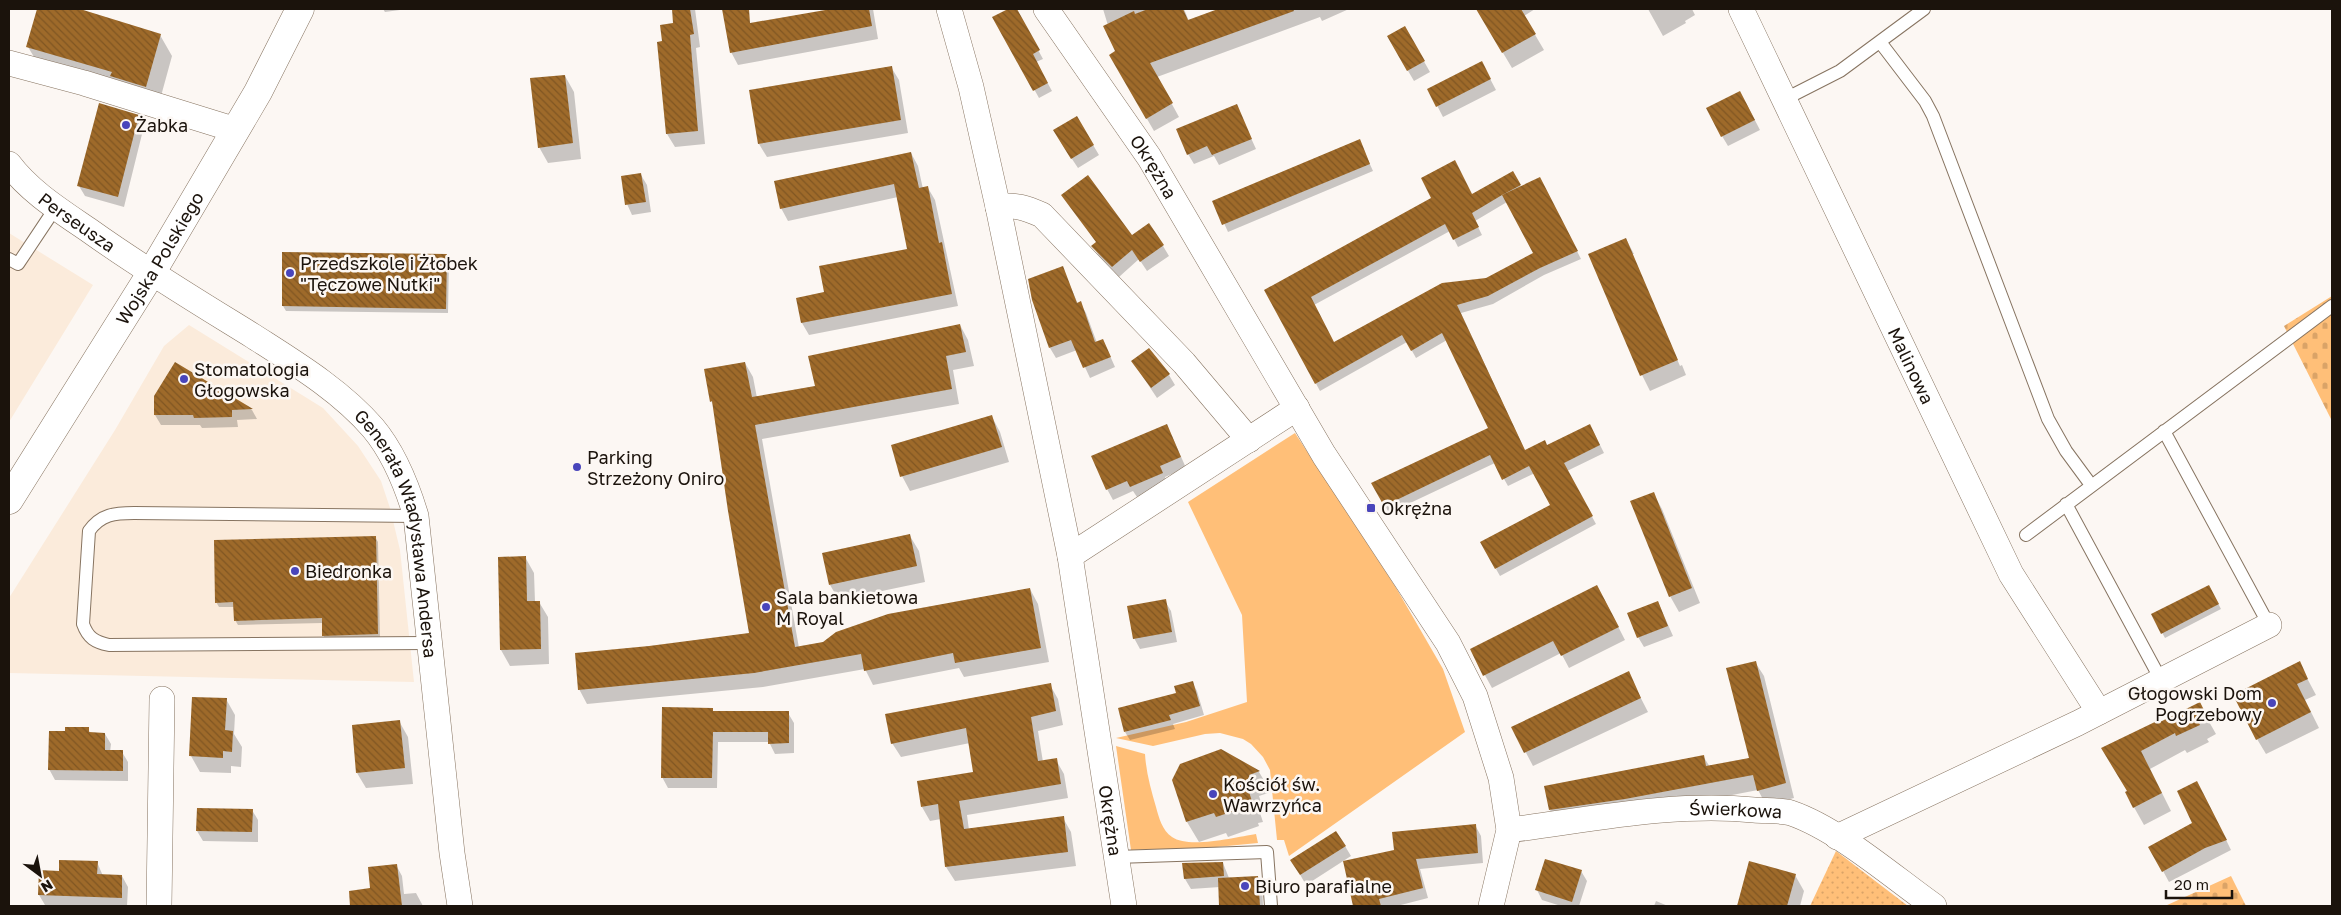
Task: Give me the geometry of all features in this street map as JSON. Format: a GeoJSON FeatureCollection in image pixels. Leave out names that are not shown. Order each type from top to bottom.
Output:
{"type":"FeatureCollection","features":[{"type":"Feature","properties":{"kind":"street","name":"Wojska Polskiego"},"geometry":{"type":"LineString","coordinates":[[9,500],[152,272],[258,92],[300,9]]}},
{"type":"Feature","properties":{"kind":"street","name":"Okrężna"},"geometry":{"type":"LineString","coordinates":[[948,9],[971,88],[998,207],[1070,556],[1124,906]]}},
{"type":"Feature","properties":{"kind":"street","name":"Okrężna"},"geometry":{"type":"LineString","coordinates":[[1046,9],[1149,158],[1324,455],[1448,643],[1475,696],[1501,778],[1508,830],[1491,906]]}},
{"type":"Feature","properties":{"kind":"street","name":"Malinowa"},"geometry":{"type":"LineString","coordinates":[[1741,9],[2011,574],[2099,712]]}},
{"type":"Feature","properties":{"kind":"street"},"geometry":{"type":"LineString","coordinates":[[9,63],[92,85],[236,130]]}},
{"type":"Feature","properties":{"kind":"street","name":"Perseusza"},"geometry":{"type":"LineString","coordinates":[[9,164],[34,192],[152,272]]}},
{"type":"Feature","properties":{"kind":"street"},"geometry":{"type":"LineString","coordinates":[[998,207],[1012,204],[1025,207],[1042,215],[1184,363],[1249,440]]}},
{"type":"Feature","properties":{"kind":"street","name":"Generała Władysława Andersa"},"geometry":{"type":"LineString","coordinates":[[152,272],[305,369],[347,402],[374,429],[396,463],[408,490],[416,516],[452,853],[460,906]]}},
{"type":"Feature","properties":{"kind":"street"},"geometry":{"type":"LineString","coordinates":[[1070,556],[1297,408]]}},
{"type":"Feature","properties":{"kind":"street"},"geometry":{"type":"LineString","coordinates":[[1838,837],[2099,712],[2269,625]]}},
{"type":"Feature","properties":{"kind":"street"},"geometry":{"type":"LineString","coordinates":[[159,906],[162,699]]}},
{"type":"Feature","properties":{"kind":"street","name":"Świerkowa"},"geometry":{"type":"LineString","coordinates":[[1508,830],[1626,814],[1702,809],[1743,809],[1789,813],[1819,825],[1838,837],[1934,906]]}},
{"type":"Feature","properties":{"kind":"lane"},"geometry":{"type":"LineString","coordinates":[[1785,100],[1824,81],[1924,9]]}},
{"type":"Feature","properties":{"kind":"lane"},"geometry":{"type":"LineString","coordinates":[[1880,42],[1925,101],[1933,116],[2048,419],[2066,451],[2092,485]]}},
{"type":"Feature","properties":{"kind":"lane"},"geometry":{"type":"LineString","coordinates":[[9,258],[18,264],[56,207]]}},
{"type":"Feature","properties":{"kind":"lane"},"geometry":{"type":"LineString","coordinates":[[2026,535],[2332,306]]}},
{"type":"Feature","properties":{"kind":"lane"},"geometry":{"type":"LineString","coordinates":[[2164,431],[2269,625]]}},
{"type":"Feature","properties":{"kind":"lane"},"geometry":{"type":"LineString","coordinates":[[2066,504],[2161,680]]}},
{"type":"Feature","properties":{"kind":"lane"},"geometry":{"type":"LineString","coordinates":[[416,516],[128,512],[107,515],[96,521],[89,530],[83,624],[86,634],[94,641],[109,645],[430,643]]}},
{"type":"Feature","properties":{"kind":"lane"},"geometry":{"type":"LineString","coordinates":[[1116,857],[1267,852],[1271,906]]}},
{"type":"Feature","properties":{"kind":"shaded area"},"geometry":{"type":"Polygon","coordinates":[[[9,233],[93,285],[9,422],[9,233]]]}},
{"type":"Feature","properties":{"kind":"shaded area"},"geometry":{"type":"Polygon","coordinates":[[[189,325],[323,408],[358,446],[381,481],[390,508],[400,550],[414,682],[9,673],[9,598],[115,430],[164,346],[189,325]]]}},
{"type":"Feature","properties":{"kind":"green space"},"geometry":{"type":"Polygon","coordinates":[[[2332,296],[2332,421],[2284,326],[2332,296]]]}},
{"type":"Feature","properties":{"kind":"green space"},"geometry":{"type":"Polygon","coordinates":[[[1295,433],[1395,586],[1443,669],[1465,732],[1289,856],[1284,840],[1277,840],[1270,770],[1263,757],[1251,744],[1243,739],[1220,733],[1205,734],[1153,746],[1116,738],[1186,722],[1247,702],[1242,615],[1188,502],[1295,433]]]}},
{"type":"Feature","properties":{"kind":"green space"},"geometry":{"type":"Polygon","coordinates":[[[1116,746],[1145,754],[1146,767],[1158,815],[1163,827],[1172,837],[1189,842],[1201,842],[1256,834],[1258,843],[1206,848],[1131,850],[1116,746]]]}},
{"type":"Feature","properties":{"kind":"green space"},"geometry":{"type":"Polygon","coordinates":[[[1836,851],[1908,906],[1810,906],[1836,851]]]}},
{"type":"Feature","properties":{"kind":"green space"},"geometry":{"type":"Polygon","coordinates":[[[2231,876],[2246,906],[2165,906],[2231,876]]]}},
{"type":"Feature","properties":{"kind":"building"},"geometry":{"type":"Polygon","coordinates":[[[37,9],[80,9],[161,34],[146,87],[110,76],[112,72],[26,47],[37,9]]]}},
{"type":"Feature","properties":{"kind":"building"},"geometry":{"type":"Polygon","coordinates":[[[672,9],[690,9],[694,34],[690,35],[698,131],[666,134],[657,42],[662,41],[660,25],[673,23],[672,9]]]}},
{"type":"Feature","properties":{"kind":"building"},"geometry":{"type":"Polygon","coordinates":[[[722,9],[749,9],[750,23],[831,9],[869,9],[872,26],[730,53],[722,9]]]}},
{"type":"Feature","properties":{"kind":"building"},"geometry":{"type":"Polygon","coordinates":[[[1008,9],[1017,9],[1040,50],[1033,54],[1048,83],[1033,91],[992,17],[1008,9]]]}},
{"type":"Feature","properties":{"kind":"building"},"geometry":{"type":"Polygon","coordinates":[[[1148,9],[1183,9],[1188,20],[1218,9],[1293,9],[1294,11],[1150,63],[1173,103],[1146,119],[1109,55],[1115,51],[1103,26],[1134,11],[1135,14],[1148,9]]]}},
{"type":"Feature","properties":{"kind":"building"},"geometry":{"type":"Polygon","coordinates":[[[1476,9],[1521,9],[1536,34],[1502,53],[1476,9]]]}},
{"type":"Feature","properties":{"kind":"building"},"geometry":{"type":"Polygon","coordinates":[[[1405,26],[1425,61],[1407,71],[1387,36],[1405,26]]]}},
{"type":"Feature","properties":{"kind":"building"},"geometry":{"type":"Polygon","coordinates":[[[1482,61],[1491,79],[1436,107],[1427,89],[1482,61]]]}},
{"type":"Feature","properties":{"kind":"building"},"geometry":{"type":"Polygon","coordinates":[[[892,66],[901,120],[758,144],[749,90],[892,66]]]}},
{"type":"Feature","properties":{"kind":"building"},"geometry":{"type":"Polygon","coordinates":[[[565,75],[573,143],[538,148],[530,78],[565,75]]]}},
{"type":"Feature","properties":{"kind":"building"},"geometry":{"type":"Polygon","coordinates":[[[1740,91],[1755,120],[1721,137],[1706,108],[1740,91]]]}},
{"type":"Feature","properties":{"kind":"building"},"geometry":{"type":"Polygon","coordinates":[[[99,103],[139,115],[118,197],[77,186],[99,103]]]}},
{"type":"Feature","properties":{"kind":"building"},"geometry":{"type":"Polygon","coordinates":[[[1237,104],[1252,139],[1212,155],[1207,146],[1187,155],[1176,129],[1237,104]]]}},
{"type":"Feature","properties":{"kind":"building"},"geometry":{"type":"Polygon","coordinates":[[[1077,116],[1094,145],[1071,159],[1053,130],[1077,116]]]}},
{"type":"Feature","properties":{"kind":"building"},"geometry":{"type":"Polygon","coordinates":[[[1360,139],[1370,164],[1222,225],[1212,201],[1360,139]]]}},
{"type":"Feature","properties":{"kind":"building"},"geometry":{"type":"Polygon","coordinates":[[[911,152],[919,188],[928,186],[939,243],[942,242],[952,294],[801,323],[796,298],[824,292],[819,266],[907,249],[894,184],[780,209],[774,181],[911,152]]]}},
{"type":"Feature","properties":{"kind":"building"},"geometry":{"type":"Polygon","coordinates":[[[1455,160],[1472,194],[1513,171],[1521,185],[1502,195],[1540,177],[1578,251],[1540,268],[1488,296],[1457,305],[1525,450],[1545,440],[1547,445],[1590,424],[1600,445],[1564,463],[1593,516],[1495,569],[1480,542],[1550,505],[1529,466],[1502,480],[1490,455],[1384,506],[1371,483],[1488,428],[1442,333],[1411,351],[1402,335],[1315,384],[1264,290],[1431,198],[1421,178],[1455,160]],[[1502,195],[1472,213],[1479,227],[1453,240],[1445,224],[1311,297],[1334,342],[1442,283],[1486,278],[1533,253],[1502,195]]]}},
{"type":"Feature","properties":{"kind":"building"},"geometry":{"type":"Polygon","coordinates":[[[641,173],[646,202],[625,205],[621,176],[641,173]]]}},
{"type":"Feature","properties":{"kind":"building"},"geometry":{"type":"Polygon","coordinates":[[[1088,175],[1132,235],[1149,223],[1164,245],[1140,262],[1132,250],[1112,267],[1091,246],[1096,242],[1061,195],[1088,175]]]}},
{"type":"Feature","properties":{"kind":"building"},"geometry":{"type":"Polygon","coordinates":[[[1626,238],[1678,360],[1640,376],[1588,254],[1626,238]]]}},
{"type":"Feature","properties":{"kind":"building"},"geometry":{"type":"Polygon","coordinates":[[[282,252],[447,254],[446,309],[282,306],[282,252]]]}},
{"type":"Feature","properties":{"kind":"building"},"geometry":{"type":"Polygon","coordinates":[[[1063,266],[1077,303],[1081,301],[1095,342],[1103,339],[1111,357],[1083,368],[1071,340],[1049,348],[1032,300],[1028,279],[1063,266]]]}},
{"type":"Feature","properties":{"kind":"building"},"geometry":{"type":"Polygon","coordinates":[[[960,324],[966,352],[946,356],[952,389],[755,425],[795,647],[823,642],[836,632],[888,614],[1030,588],[1041,648],[955,663],[953,653],[864,671],[861,654],[754,673],[578,690],[575,653],[749,633],[728,511],[712,401],[710,402],[704,369],[745,362],[752,397],[815,386],[808,356],[960,324]]]}},
{"type":"Feature","properties":{"kind":"building"},"geometry":{"type":"Polygon","coordinates":[[[1149,348],[1170,374],[1151,388],[1131,361],[1149,348]]]}},
{"type":"Feature","properties":{"kind":"building","name":"Stomatologia Głogowska"},"geometry":{"type":"Polygon","coordinates":[[[175,362],[253,409],[232,410],[232,417],[194,418],[193,415],[154,415],[154,396],[175,362]]]}},
{"type":"Feature","properties":{"kind":"building"},"geometry":{"type":"Polygon","coordinates":[[[992,415],[1002,447],[900,477],[891,445],[992,415]]]}},
{"type":"Feature","properties":{"kind":"building"},"geometry":{"type":"Polygon","coordinates":[[[1167,424],[1181,457],[1160,466],[1163,473],[1130,487],[1127,481],[1106,490],[1091,456],[1167,424]]]}},
{"type":"Feature","properties":{"kind":"building"},"geometry":{"type":"Polygon","coordinates":[[[1654,492],[1692,588],[1669,597],[1630,501],[1654,492]]]}},
{"type":"Feature","properties":{"kind":"building"},"geometry":{"type":"Polygon","coordinates":[[[910,534],[917,566],[829,585],[822,553],[910,534]]]}},
{"type":"Feature","properties":{"kind":"building","name":"Biedronka"},"geometry":{"type":"Polygon","coordinates":[[[376,536],[378,634],[322,636],[322,618],[234,621],[233,602],[215,603],[214,540],[376,536]]]}},
{"type":"Feature","properties":{"kind":"building"},"geometry":{"type":"Polygon","coordinates":[[[526,556],[527,601],[540,601],[541,649],[500,650],[498,557],[526,556]]]}},
{"type":"Feature","properties":{"kind":"building"},"geometry":{"type":"Polygon","coordinates":[[[1597,585],[1619,627],[1561,656],[1553,641],[1483,676],[1470,649],[1597,585]]]}},
{"type":"Feature","properties":{"kind":"building"},"geometry":{"type":"Polygon","coordinates":[[[2209,585],[2219,604],[2161,634],[2151,614],[2209,585]]]}},
{"type":"Feature","properties":{"kind":"building"},"geometry":{"type":"Polygon","coordinates":[[[1166,599],[1172,632],[1133,639],[1127,606],[1166,599]]]}},
{"type":"Feature","properties":{"kind":"building"},"geometry":{"type":"Polygon","coordinates":[[[1658,601],[1668,626],[1637,638],[1627,613],[1658,601]]]}},
{"type":"Feature","properties":{"kind":"building"},"geometry":{"type":"Polygon","coordinates":[[[1756,661],[1786,783],[1757,791],[1753,775],[1625,799],[1549,810],[1544,786],[1704,755],[1706,766],[1749,758],[1726,668],[1756,661]]]}},
{"type":"Feature","properties":{"kind":"building","name":"Głogowski Dom Pogrzebowy"},"geometry":{"type":"Polygon","coordinates":[[[2300,661],[2308,679],[2297,684],[2311,712],[2256,740],[2233,695],[2300,661]]]}},
{"type":"Feature","properties":{"kind":"building"},"geometry":{"type":"Polygon","coordinates":[[[1629,671],[1641,698],[1524,753],[1511,727],[1629,671]]]}},
{"type":"Feature","properties":{"kind":"building"},"geometry":{"type":"Polygon","coordinates":[[[1193,681],[1200,706],[1169,715],[1171,720],[1124,732],[1118,708],[1176,693],[1174,686],[1193,681]]]}},
{"type":"Feature","properties":{"kind":"building"},"geometry":{"type":"Polygon","coordinates":[[[1051,683],[1056,711],[1031,717],[1038,761],[1057,758],[1061,784],[959,801],[964,829],[1064,816],[1068,852],[945,867],[938,804],[921,807],[917,781],[973,772],[966,728],[891,744],[885,714],[1051,683]]]}},
{"type":"Feature","properties":{"kind":"building"},"geometry":{"type":"Polygon","coordinates":[[[192,697],[227,698],[225,730],[233,731],[232,752],[223,751],[223,758],[189,756],[192,697]]]}},
{"type":"Feature","properties":{"kind":"building"},"geometry":{"type":"Polygon","coordinates":[[[2200,702],[2207,716],[2198,721],[2200,725],[2176,736],[2175,733],[2141,751],[2162,793],[2133,808],[2125,792],[2127,791],[2101,748],[2200,702]]]}},
{"type":"Feature","properties":{"kind":"building"},"geometry":{"type":"Polygon","coordinates":[[[662,707],[713,708],[713,711],[789,711],[789,743],[768,744],[768,732],[713,732],[712,778],[661,778],[662,707]]]}},
{"type":"Feature","properties":{"kind":"building"},"geometry":{"type":"Polygon","coordinates":[[[400,720],[405,768],[356,773],[352,725],[400,720]]]}},
{"type":"Feature","properties":{"kind":"building"},"geometry":{"type":"Polygon","coordinates":[[[65,727],[89,727],[89,732],[105,733],[105,750],[123,750],[123,771],[48,770],[49,731],[65,731],[65,727]]]}},
{"type":"Feature","properties":{"kind":"building","name":"Kościół św. Wawrzyńca"},"geometry":{"type":"Polygon","coordinates":[[[1221,749],[1260,771],[1249,775],[1252,784],[1247,786],[1252,801],[1248,803],[1249,806],[1216,817],[1214,813],[1186,822],[1172,780],[1180,764],[1221,749]]]}},
{"type":"Feature","properties":{"kind":"building"},"geometry":{"type":"Polygon","coordinates":[[[2197,781],[2227,840],[2205,848],[2162,872],[2148,847],[2192,823],[2177,791],[2197,781]]]}},
{"type":"Feature","properties":{"kind":"building"},"geometry":{"type":"Polygon","coordinates":[[[197,808],[253,809],[252,832],[196,831],[197,808]]]}},
{"type":"Feature","properties":{"kind":"building"},"geometry":{"type":"Polygon","coordinates":[[[1476,824],[1478,853],[1416,859],[1423,888],[1379,899],[1381,906],[1353,906],[1343,861],[1394,850],[1392,832],[1476,824]]]}},
{"type":"Feature","properties":{"kind":"building"},"geometry":{"type":"Polygon","coordinates":[[[1336,831],[1346,846],[1300,875],[1290,860],[1336,831]]]}},
{"type":"Feature","properties":{"kind":"building"},"geometry":{"type":"Polygon","coordinates":[[[1545,859],[1582,870],[1572,902],[1535,890],[1545,859]]]}},
{"type":"Feature","properties":{"kind":"building"},"geometry":{"type":"Polygon","coordinates":[[[59,860],[98,861],[97,874],[122,875],[122,898],[38,895],[39,870],[59,871],[59,860]]]}},
{"type":"Feature","properties":{"kind":"building"},"geometry":{"type":"Polygon","coordinates":[[[1749,861],[1796,874],[1787,906],[1737,906],[1749,861]]]}},
{"type":"Feature","properties":{"kind":"building"},"geometry":{"type":"Polygon","coordinates":[[[1223,862],[1224,876],[1184,879],[1182,863],[1223,862]]]}},
{"type":"Feature","properties":{"kind":"building"},"geometry":{"type":"Polygon","coordinates":[[[397,864],[402,906],[350,906],[349,891],[370,888],[368,867],[397,864]]]}},
{"type":"Feature","properties":{"kind":"building","name":"Biuro parafialne"},"geometry":{"type":"Polygon","coordinates":[[[1258,876],[1260,906],[1219,906],[1218,878],[1258,876]]]}},
{"type":"Feature","properties":{"kind":"place","name":"Żabka"},"geometry":{"type":"Point","coordinates":[126,125]}},
{"type":"Feature","properties":{"kind":"place","name":"Przedszkole i Żłobek \"Tęczowe Nutki\""},"geometry":{"type":"Point","coordinates":[290,273]}},
{"type":"Feature","properties":{"kind":"place","name":"Stomatologia Głogowska"},"geometry":{"type":"Point","coordinates":[184,379]}},
{"type":"Feature","properties":{"kind":"place","name":"Parking Strzeżony Oniro"},"geometry":{"type":"Point","coordinates":[577,467]}},
{"type":"Feature","properties":{"kind":"place","name":"Okrężna"},"geometry":{"type":"Point","coordinates":[1371,508]}},
{"type":"Feature","properties":{"kind":"place","name":"Biedronka"},"geometry":{"type":"Point","coordinates":[295,571]}},
{"type":"Feature","properties":{"kind":"place","name":"Sala bankietowa M Royal"},"geometry":{"type":"Point","coordinates":[766,607]}},
{"type":"Feature","properties":{"kind":"place","name":"Głogowski Dom Pogrzebowy"},"geometry":{"type":"Point","coordinates":[2272,703]}},
{"type":"Feature","properties":{"kind":"place","name":"Kościół św. Wawrzyńca"},"geometry":{"type":"Point","coordinates":[1213,794]}},
{"type":"Feature","properties":{"kind":"place","name":"Biuro parafialne"},"geometry":{"type":"Point","coordinates":[1245,886]}}]}
